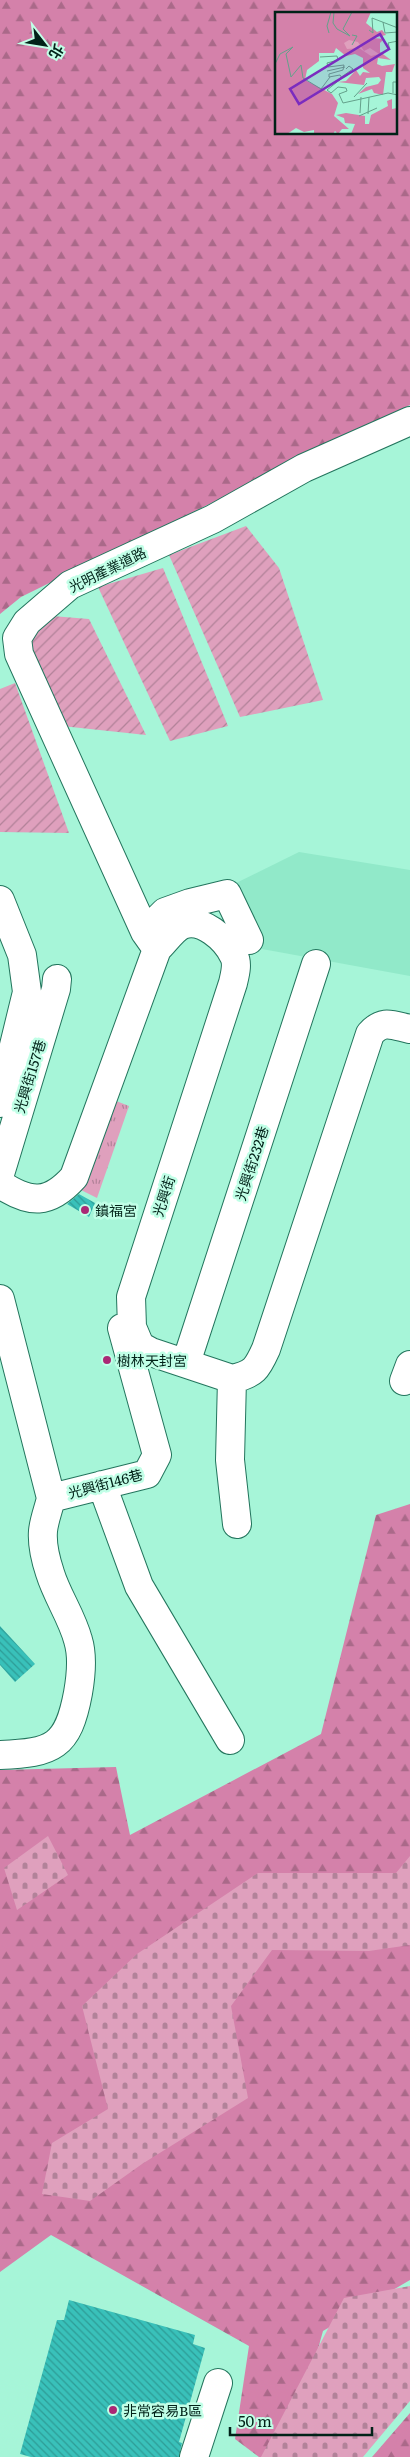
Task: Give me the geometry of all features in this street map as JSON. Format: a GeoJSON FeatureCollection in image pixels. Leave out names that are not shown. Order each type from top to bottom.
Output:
{"type":"FeatureCollection","features":[{"type":"Feature","properties":{"kind":"street","name":"光明產業道路"},"geometry":{"type":"LineString","coordinates":[[151,941],[19,654],[17,638],[27,622],[70,585],[213,520],[304,468],[410,421]]}},
{"type":"Feature","properties":{"kind":"street"},"geometry":{"type":"LineString","coordinates":[[151,941],[165,912],[190,903],[227,894],[249,940]]}},
{"type":"Feature","properties":{"kind":"street"},"geometry":{"type":"LineString","coordinates":[[0,900],[22,955],[27,992],[0,1103]]}},
{"type":"Feature","properties":{"kind":"street","name":"光興街"},"geometry":{"type":"LineString","coordinates":[[0,1184],[18,1196],[43,1199],[61,1191],[74,1177],[151,941],[181,926],[194,923],[211,929],[234,956],[236,967],[233,982],[131,1297],[132,1327],[140,1346],[151,1352],[232,1379]]}},
{"type":"Feature","properties":{"kind":"street","name":"光興街232巷"},"geometry":{"type":"LineString","coordinates":[[186,1363],[316,964]]}},
{"type":"Feature","properties":{"kind":"street","name":"光興街157巷"},"geometry":{"type":"LineString","coordinates":[[0,1174],[56,989],[57,979]]}},
{"type":"Feature","properties":{"kind":"street"},"geometry":{"type":"LineString","coordinates":[[237,1524],[230,1460],[232,1379],[257,1370],[266,1350],[370,1034],[378,1026],[385,1024],[410,1028]]}},
{"type":"Feature","properties":{"kind":"street","name":"光興街146巷"},"geometry":{"type":"LineString","coordinates":[[0,1298],[51,1498],[147,1474],[157,1455],[118,1312],[131,1297]]}},
{"type":"Feature","properties":{"kind":"street"},"geometry":{"type":"LineString","coordinates":[[102,1485],[139,1586],[230,1740]]}},
{"type":"Feature","properties":{"kind":"street"},"geometry":{"type":"LineString","coordinates":[[0,1755],[30,1754],[53,1745],[68,1730],[75,1708],[81,1676],[78,1640],[50,1572],[43,1532],[51,1498]]}},
{"type":"Feature","properties":{"kind":"street"},"geometry":{"type":"LineString","coordinates":[[194,2457],[218,2383]]}},
{"type":"Feature","properties":{"kind":"shaded area"},"geometry":{"type":"Polygon","coordinates":[[[299,852],[410,870],[410,976],[262,949],[232,885],[299,852]]]}},
{"type":"Feature","properties":{"kind":"green space"},"geometry":{"type":"Polygon","coordinates":[[[0,0],[410,0],[410,405],[21,597],[0,614],[0,0]]]}},
{"type":"Feature","properties":{"kind":"green space"},"geometry":{"type":"Polygon","coordinates":[[[246,526],[279,568],[323,700],[240,717],[169,555],[246,526]]]}},
{"type":"Feature","properties":{"kind":"green space"},"geometry":{"type":"Polygon","coordinates":[[[163,568],[228,726],[170,741],[98,587],[163,568]]]}},
{"type":"Feature","properties":{"kind":"green space"},"geometry":{"type":"Polygon","coordinates":[[[52,616],[89,619],[146,735],[62,726],[24,639],[52,616]]]}},
{"type":"Feature","properties":{"kind":"green space"},"geometry":{"type":"Polygon","coordinates":[[[15,683],[69,833],[0,832],[0,689],[15,683]]]}},
{"type":"Feature","properties":{"kind":"green space"},"geometry":{"type":"Polygon","coordinates":[[[106,1097],[129,1106],[97,1198],[77,1188],[106,1097]]]}},
{"type":"Feature","properties":{"kind":"green space"},"geometry":{"type":"Polygon","coordinates":[[[410,1504],[410,2280],[323,2331],[288,2457],[259,2457],[235,2439],[249,2346],[51,2235],[0,2272],[0,1770],[116,1767],[130,1835],[321,1734],[376,1515],[410,1504]]]}},
{"type":"Feature","properties":{"kind":"green space"},"geometry":{"type":"Polygon","coordinates":[[[48,1836],[68,1875],[17,1910],[4,1868],[48,1836]]]}},
{"type":"Feature","properties":{"kind":"green space"},"geometry":{"type":"Polygon","coordinates":[[[410,1856],[410,1945],[369,1951],[272,1950],[231,2006],[248,2098],[142,2164],[90,2201],[42,2194],[52,2143],[108,2109],[82,2006],[137,1954],[258,1873],[396,1873],[410,1856]]]}},
{"type":"Feature","properties":{"kind":"green space"},"geometry":{"type":"Polygon","coordinates":[[[410,2286],[410,2401],[363,2457],[261,2457],[344,2298],[410,2286]]]}},
{"type":"Feature","properties":{"kind":"green space"},"geometry":{"type":"Polygon","coordinates":[[[410,2413],[410,2457],[372,2457],[410,2413]]]}},
{"type":"Feature","properties":{"kind":"building","name":"鎮福宮"},"geometry":{"type":"Polygon","coordinates":[[[79,1194],[95,1203],[89,1217],[67,1204],[79,1194]]]}},
{"type":"Feature","properties":{"kind":"building"},"geometry":{"type":"Polygon","coordinates":[[[0,1626],[35,1664],[15,1682],[0,1665],[0,1626]]]}},
{"type":"Feature","properties":{"kind":"building","name":"非常容易B區"},"geometry":{"type":"Polygon","coordinates":[[[69,2300],[195,2335],[193,2344],[205,2348],[179,2442],[182,2443],[179,2457],[31,2457],[20,2454],[57,2320],[64,2320],[69,2300]]]}},
{"type":"Feature","properties":{"kind":"place","name":"鎮福宮"},"geometry":{"type":"Point","coordinates":[85,1210]}},
{"type":"Feature","properties":{"kind":"place","name":"樹林天封宮"},"geometry":{"type":"Point","coordinates":[107,1360]}},
{"type":"Feature","properties":{"kind":"place","name":"非常容易B區"},"geometry":{"type":"Point","coordinates":[113,2410]}}]}
